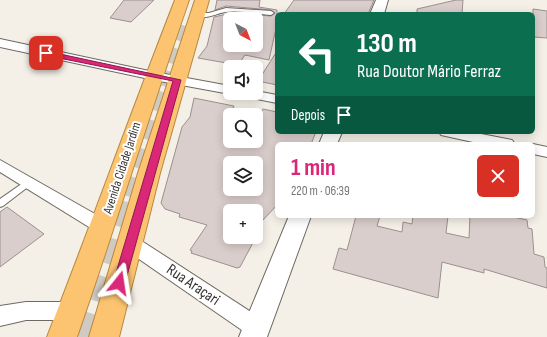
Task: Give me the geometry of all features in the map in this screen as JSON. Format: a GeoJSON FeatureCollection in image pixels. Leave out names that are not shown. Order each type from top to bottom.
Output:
{"type":"FeatureCollection","features":[{"type":"Feature","properties":{"kind":"highway","name":"Avenida Cidade Jardim"},"geometry":{"type":"LineString","coordinates":[[62,337],[103,227],[154,76],[182,0]]}},
{"type":"Feature","properties":{"kind":"highway","name":"Avenida Cidade Jardim"},"geometry":{"type":"LineString","coordinates":[[104,337],[177,80],[195,11],[191,0]]}},
{"type":"Feature","properties":{"kind":"street"},"geometry":{"type":"LineString","coordinates":[[378,12],[382,0]]}},
{"type":"Feature","properties":{"kind":"street"},"geometry":{"type":"LineString","coordinates":[[0,43],[154,76],[223,89]]}},
{"type":"Feature","properties":{"kind":"street"},"geometry":{"type":"LineString","coordinates":[[263,96],[275,99]]}},
{"type":"Feature","properties":{"kind":"street"},"geometry":{"type":"LineString","coordinates":[[456,134],[497,142]]}},
{"type":"Feature","properties":{"kind":"street"},"geometry":{"type":"LineString","coordinates":[[535,149],[547,152]]}},
{"type":"Feature","properties":{"kind":"street"},"geometry":{"type":"LineString","coordinates":[[0,165],[103,227]]}},
{"type":"Feature","properties":{"kind":"street"},"geometry":{"type":"LineString","coordinates":[[255,333],[299,218]]}},
{"type":"Feature","properties":{"kind":"street","name":"Rua Araçari"},"geometry":{"type":"LineString","coordinates":[[130,242],[255,333]]}},
{"type":"Feature","properties":{"kind":"street"},"geometry":{"type":"LineString","coordinates":[[0,316],[26,311],[72,311]]}},
{"type":"Feature","properties":{"kind":"lane"},"geometry":{"type":"LineString","coordinates":[[195,11],[209,15],[226,10],[271,13]]}},
{"type":"Feature","properties":{"kind":"lane"},"geometry":{"type":"LineString","coordinates":[[0,204],[30,182]]}},
{"type":"Feature","properties":{"kind":"building"},"geometry":{"type":"Polygon","coordinates":[[[124,0],[154,0],[131,22],[110,18],[124,0]]]}},
{"type":"Feature","properties":{"kind":"building"},"geometry":{"type":"Polygon","coordinates":[[[217,0],[260,0],[259,7],[277,10],[277,12],[275,13],[271,10],[226,6],[215,10],[217,0]]]}},
{"type":"Feature","properties":{"kind":"building"},"geometry":{"type":"Polygon","coordinates":[[[294,0],[374,0],[369,12],[285,12],[294,0]]]}},
{"type":"Feature","properties":{"kind":"building"},"geometry":{"type":"Polygon","coordinates":[[[456,0],[463,0],[462,12],[417,12],[417,9],[456,0]]]}},
{"type":"Feature","properties":{"kind":"building"},"geometry":{"type":"Polygon","coordinates":[[[533,9],[547,11],[547,38],[535,37],[535,12],[533,12],[533,9]]]}},
{"type":"Feature","properties":{"kind":"building"},"geometry":{"type":"Polygon","coordinates":[[[275,13],[275,33],[269,60],[245,55],[242,60],[223,60],[223,62],[198,58],[207,46],[214,17],[223,15],[223,52],[263,52],[263,15],[271,16],[275,13]]]}},
{"type":"Feature","properties":{"kind":"building"},"geometry":{"type":"Polygon","coordinates":[[[275,54],[275,85],[263,82],[263,73],[275,54]]]}},
{"type":"Feature","properties":{"kind":"building"},"geometry":{"type":"Polygon","coordinates":[[[194,98],[234,106],[233,108],[223,108],[223,148],[263,148],[263,109],[275,112],[275,134],[315,134],[312,142],[275,142],[275,207],[263,220],[263,204],[223,204],[223,244],[252,244],[240,267],[237,268],[191,253],[192,251],[190,250],[207,225],[179,217],[180,214],[165,209],[161,203],[182,127],[190,117],[194,98]]]}},
{"type":"Feature","properties":{"kind":"building"},"geometry":{"type":"Polygon","coordinates":[[[7,207],[44,234],[0,267],[0,212],[7,207]]]}},
{"type":"Feature","properties":{"kind":"building"},"geometry":{"type":"Polygon","coordinates":[[[355,218],[379,218],[377,226],[402,232],[403,222],[412,224],[413,218],[448,218],[446,233],[469,238],[470,218],[518,218],[527,220],[528,228],[532,229],[534,254],[544,257],[545,267],[547,268],[547,288],[484,269],[484,273],[442,262],[438,298],[333,269],[339,248],[347,250],[355,218]]]}},
{"type":"Feature","properties":{"kind":"tunnel"},"geometry":{"type":"LineString","coordinates":[[163,86],[186,18]]}},
{"type":"Feature","properties":{"kind":"tunnel"},"geometry":{"type":"LineString","coordinates":[[127,196],[164,85]]}},
{"type":"Feature","properties":{"kind":"tunnel"},"geometry":{"type":"LineString","coordinates":[[80,337],[127,195]]}},
{"type":"Feature","properties":{"kind":"route"},"geometry":{"type":"LineString","coordinates":[[46,53],[177,80],[149,173],[119,283]]}}]}
